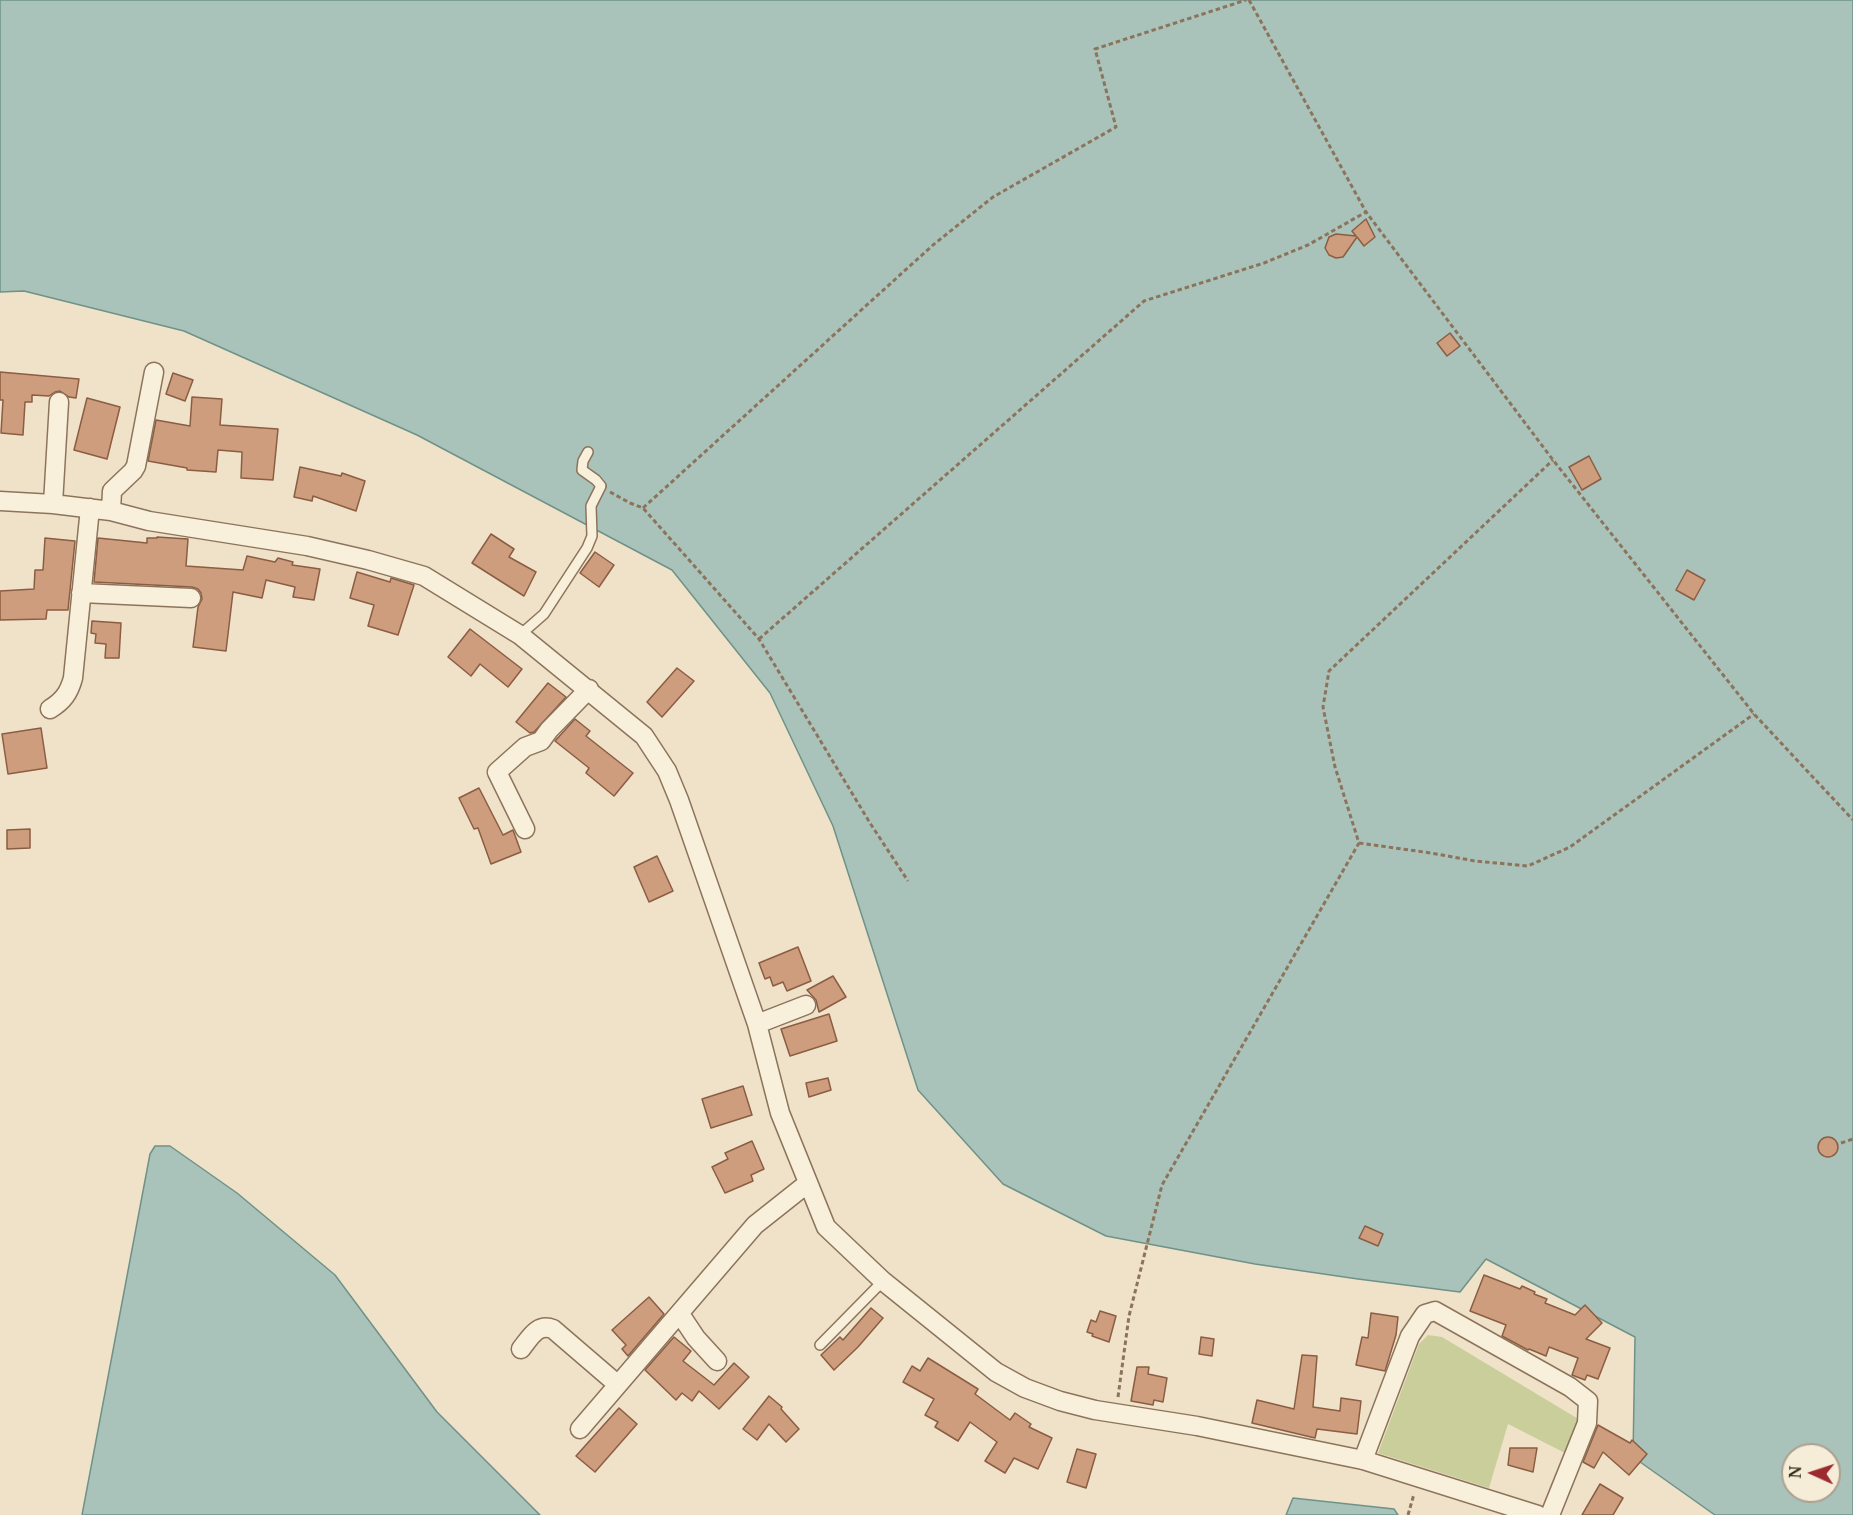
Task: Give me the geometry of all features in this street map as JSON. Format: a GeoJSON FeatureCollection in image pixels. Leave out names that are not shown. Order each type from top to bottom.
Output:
{"type":"FeatureCollection","features":[{"type":"Feature","properties":{"kind":"street"},"geometry":{"type":"LineString","coordinates":[[111,511],[112,490],[134,471],[136,466],[154,372]]}},
{"type":"Feature","properties":{"kind":"street"},"geometry":{"type":"LineString","coordinates":[[53,504],[59,402]]}},
{"type":"Feature","properties":{"kind":"street"},"geometry":{"type":"LineString","coordinates":[[0,501],[111,511],[149,521],[307,546],[424,576],[520,635],[644,736],[667,771],[679,800],[756,1023],[780,1113],[826,1227],[883,1281],[996,1372],[1025,1388],[1060,1401],[1095,1410],[1197,1426],[1363,1460],[1538,1515]]}},
{"type":"Feature","properties":{"kind":"street"},"geometry":{"type":"LineString","coordinates":[[50,709],[61,702],[69,691],[73,678],[90,508]]}},
{"type":"Feature","properties":{"kind":"street"},"geometry":{"type":"LineString","coordinates":[[81,593],[191,598]]}},
{"type":"Feature","properties":{"kind":"street"},"geometry":{"type":"LineString","coordinates":[[525,830],[497,772],[525,747],[541,741],[589,689]]}},
{"type":"Feature","properties":{"kind":"street"},"geometry":{"type":"LineString","coordinates":[[756,1023],[806,1005]]}},
{"type":"Feature","properties":{"kind":"street"},"geometry":{"type":"LineString","coordinates":[[580,1429],[755,1225],[808,1183]]}},
{"type":"Feature","properties":{"kind":"street"},"geometry":{"type":"LineString","coordinates":[[1363,1460],[1410,1336],[1425,1314],[1435,1311],[1570,1387],[1588,1401],[1587,1423],[1550,1515]]}},
{"type":"Feature","properties":{"kind":"street"},"geometry":{"type":"LineString","coordinates":[[680,1314],[696,1338],[717,1361]]}},
{"type":"Feature","properties":{"kind":"street"},"geometry":{"type":"LineString","coordinates":[[521,1349],[538,1328],[553,1329],[617,1384]]}},
{"type":"Feature","properties":{"kind":"lane"},"geometry":{"type":"LineString","coordinates":[[520,635],[544,614],[587,548],[592,536],[591,506],[601,486],[582,470],[582,461],[588,452]]}},
{"type":"Feature","properties":{"kind":"lane"},"geometry":{"type":"LineString","coordinates":[[820,1345],[883,1281]]}},
{"type":"Feature","properties":{"kind":"path"},"geometry":{"type":"LineString","coordinates":[[644,508],[933,245],[993,197],[1116,127],[1095,49],[1248,0],[1366,212],[1553,460],[1754,714],[1853,820]]}},
{"type":"Feature","properties":{"kind":"path"},"geometry":{"type":"LineString","coordinates":[[759,639],[1144,301],[1264,263],[1308,245],[1366,212]]}},
{"type":"Feature","properties":{"kind":"path"},"geometry":{"type":"LineString","coordinates":[[1116,1413],[1128,1316],[1162,1185],[1359,843],[1335,767],[1323,707],[1329,671],[1553,460]]}},
{"type":"Feature","properties":{"kind":"path"},"geometry":{"type":"LineString","coordinates":[[601,486],[630,503],[644,508],[759,639],[864,813],[908,881]]}},
{"type":"Feature","properties":{"kind":"path"},"geometry":{"type":"LineString","coordinates":[[1359,843],[1475,861],[1528,866],[1570,847],[1754,714]]}},
{"type":"Feature","properties":{"kind":"path"},"geometry":{"type":"LineString","coordinates":[[1841,1143],[1853,1139]]}},
{"type":"Feature","properties":{"kind":"path"},"geometry":{"type":"LineString","coordinates":[[1408,1515],[1419,1477]]}},
{"type":"Feature","properties":{"kind":"green space"},"geometry":{"type":"Polygon","coordinates":[[[1428,1335],[1442,1337],[1585,1423],[1569,1455],[1508,1424],[1489,1488],[1378,1453],[1419,1344],[1428,1335]]]}},
{"type":"Feature","properties":{"kind":"water"},"geometry":{"type":"Polygon","coordinates":[[[0,0],[1853,0],[1853,1515],[1715,1515],[1633,1457],[1635,1337],[1486,1259],[1460,1292],[1255,1264],[1106,1236],[1003,1184],[918,1090],[833,826],[770,693],[672,570],[417,435],[184,331],[24,291],[0,292],[0,0]]]}},
{"type":"Feature","properties":{"kind":"water"},"geometry":{"type":"Polygon","coordinates":[[[155,1146],[170,1146],[237,1193],[335,1275],[437,1412],[540,1515],[82,1515],[150,1154],[155,1146]]]}},
{"type":"Feature","properties":{"kind":"water"},"geometry":{"type":"Polygon","coordinates":[[[1293,1498],[1394,1509],[1398,1515],[1286,1515],[1293,1498]]]}},
{"type":"Feature","properties":{"kind":"building"},"geometry":{"type":"Polygon","coordinates":[[[1366,219],[1375,237],[1364,246],[1357,237],[1343,257],[1336,258],[1329,255],[1325,248],[1329,237],[1336,234],[1356,236],[1352,231],[1366,219]]]}},
{"type":"Feature","properties":{"kind":"building"},"geometry":{"type":"Polygon","coordinates":[[[1450,333],[1460,346],[1447,356],[1437,343],[1450,333]]]}},
{"type":"Feature","properties":{"kind":"building"},"geometry":{"type":"Polygon","coordinates":[[[0,372],[79,379],[76,398],[69,397],[60,391],[49,396],[32,395],[32,402],[25,402],[23,435],[1,433],[3,400],[0,400],[0,372]]]}},
{"type":"Feature","properties":{"kind":"building"},"geometry":{"type":"Polygon","coordinates":[[[173,373],[193,380],[185,401],[166,394],[173,373]]]}},
{"type":"Feature","properties":{"kind":"building"},"geometry":{"type":"Polygon","coordinates":[[[192,397],[222,399],[220,425],[278,429],[273,480],[241,478],[242,452],[218,450],[216,472],[187,470],[187,468],[148,461],[156,420],[190,426],[192,397]]]}},
{"type":"Feature","properties":{"kind":"building"},"geometry":{"type":"Polygon","coordinates":[[[87,398],[120,407],[107,459],[74,450],[87,398]]]}},
{"type":"Feature","properties":{"kind":"building"},"geometry":{"type":"Polygon","coordinates":[[[1589,456],[1601,479],[1582,490],[1569,467],[1589,456]]]}},
{"type":"Feature","properties":{"kind":"building"},"geometry":{"type":"Polygon","coordinates":[[[300,467],[341,476],[342,473],[365,481],[356,511],[313,496],[312,501],[294,497],[300,467]]]}},
{"type":"Feature","properties":{"kind":"building"},"geometry":{"type":"Polygon","coordinates":[[[491,534],[514,549],[509,557],[536,572],[524,596],[472,563],[491,534]]]}},
{"type":"Feature","properties":{"kind":"building"},"geometry":{"type":"Polygon","coordinates":[[[45,538],[75,541],[68,610],[47,610],[46,619],[0,620],[0,591],[34,589],[35,570],[43,570],[45,538]]]}},
{"type":"Feature","properties":{"kind":"building"},"geometry":{"type":"Polygon","coordinates":[[[98,538],[147,543],[147,538],[188,539],[186,566],[243,570],[247,556],[275,562],[278,558],[293,562],[292,565],[320,569],[314,600],[293,597],[295,587],[266,580],[262,598],[233,592],[226,651],[193,647],[198,607],[202,599],[198,589],[94,582],[98,538]]]}},
{"type":"Feature","properties":{"kind":"building"},"geometry":{"type":"Polygon","coordinates":[[[595,552],[614,565],[599,587],[580,573],[595,552]]]}},
{"type":"Feature","properties":{"kind":"building"},"geometry":{"type":"Polygon","coordinates":[[[1687,570],[1705,580],[1694,600],[1676,590],[1687,570]]]}},
{"type":"Feature","properties":{"kind":"building"},"geometry":{"type":"Polygon","coordinates":[[[357,572],[390,582],[391,578],[414,585],[398,635],[368,626],[374,605],[350,598],[357,572]]]}},
{"type":"Feature","properties":{"kind":"building"},"geometry":{"type":"Polygon","coordinates":[[[92,621],[121,623],[119,658],[105,658],[106,644],[95,643],[96,634],[91,633],[92,621]]]}},
{"type":"Feature","properties":{"kind":"building"},"geometry":{"type":"Polygon","coordinates":[[[470,629],[522,669],[508,687],[480,664],[471,676],[448,657],[470,629]]]}},
{"type":"Feature","properties":{"kind":"building"},"geometry":{"type":"Polygon","coordinates":[[[677,668],[694,681],[662,717],[647,702],[677,668]]]}},
{"type":"Feature","properties":{"kind":"building"},"geometry":{"type":"Polygon","coordinates":[[[548,683],[566,697],[534,732],[530,733],[516,722],[548,683]]]}},
{"type":"Feature","properties":{"kind":"building"},"geometry":{"type":"Polygon","coordinates":[[[575,719],[590,731],[586,736],[633,773],[614,796],[586,773],[589,768],[555,741],[575,719]]]}},
{"type":"Feature","properties":{"kind":"building"},"geometry":{"type":"Polygon","coordinates":[[[41,728],[47,768],[8,774],[2,734],[41,728]]]}},
{"type":"Feature","properties":{"kind":"building"},"geometry":{"type":"Polygon","coordinates":[[[479,788],[503,835],[513,830],[521,852],[491,864],[478,828],[474,829],[459,798],[479,788]]]}},
{"type":"Feature","properties":{"kind":"building"},"geometry":{"type":"Polygon","coordinates":[[[30,829],[30,848],[7,849],[7,830],[30,829]]]}},
{"type":"Feature","properties":{"kind":"building"},"geometry":{"type":"Polygon","coordinates":[[[657,856],[673,891],[649,902],[634,867],[657,856]]]}},
{"type":"Feature","properties":{"kind":"building"},"geometry":{"type":"Polygon","coordinates":[[[798,947],[811,981],[787,991],[783,982],[773,986],[770,977],[765,979],[759,963],[798,947]]]}},
{"type":"Feature","properties":{"kind":"building"},"geometry":{"type":"Polygon","coordinates":[[[833,976],[846,997],[819,1012],[816,1000],[807,990],[833,976]]]}},
{"type":"Feature","properties":{"kind":"building"},"geometry":{"type":"Polygon","coordinates":[[[829,1014],[837,1041],[790,1056],[781,1029],[829,1014]]]}},
{"type":"Feature","properties":{"kind":"building"},"geometry":{"type":"Polygon","coordinates":[[[828,1078],[831,1090],[809,1097],[806,1083],[828,1078]]]}},
{"type":"Feature","properties":{"kind":"building"},"geometry":{"type":"Polygon","coordinates":[[[743,1086],[752,1115],[711,1128],[702,1099],[743,1086]]]}},
{"type":"Feature","properties":{"kind":"building"},"geometry":{"type":"Polygon","coordinates":[[[1828,1137],[1835,1140],[1838,1147],[1835,1154],[1828,1157],[1821,1154],[1818,1147],[1821,1140],[1828,1137]]]}},
{"type":"Feature","properties":{"kind":"building"},"geometry":{"type":"Polygon","coordinates":[[[752,1141],[764,1169],[751,1175],[753,1181],[725,1193],[712,1167],[728,1159],[725,1153],[752,1141]]]}},
{"type":"Feature","properties":{"kind":"building"},"geometry":{"type":"Polygon","coordinates":[[[1365,1226],[1383,1234],[1378,1246],[1359,1238],[1365,1226]]]}},
{"type":"Feature","properties":{"kind":"building"},"geometry":{"type":"Polygon","coordinates":[[[1484,1275],[1520,1289],[1522,1286],[1547,1299],[1545,1303],[1575,1315],[1585,1305],[1602,1323],[1586,1339],[1610,1348],[1598,1379],[1587,1375],[1585,1380],[1572,1375],[1578,1358],[1549,1347],[1546,1356],[1528,1350],[1502,1336],[1506,1325],[1470,1311],[1484,1275]]]}},
{"type":"Feature","properties":{"kind":"building"},"geometry":{"type":"Polygon","coordinates":[[[649,1297],[664,1314],[628,1356],[622,1349],[626,1345],[612,1330],[649,1297]]]}},
{"type":"Feature","properties":{"kind":"building"},"geometry":{"type":"Polygon","coordinates":[[[871,1308],[883,1318],[834,1370],[821,1355],[840,1337],[843,1340],[871,1308]]]}},
{"type":"Feature","properties":{"kind":"building"},"geometry":{"type":"Polygon","coordinates":[[[1100,1311],[1116,1316],[1109,1342],[1087,1332],[1091,1320],[1096,1322],[1100,1311]]]}},
{"type":"Feature","properties":{"kind":"building"},"geometry":{"type":"Polygon","coordinates":[[[1371,1313],[1398,1317],[1396,1335],[1385,1371],[1356,1365],[1362,1337],[1368,1338],[1371,1313]]]}},
{"type":"Feature","properties":{"kind":"building"},"geometry":{"type":"Polygon","coordinates":[[[674,1337],[691,1351],[683,1361],[714,1385],[734,1363],[749,1377],[719,1409],[699,1391],[692,1401],[682,1393],[676,1400],[645,1370],[674,1337]]]}},
{"type":"Feature","properties":{"kind":"building"},"geometry":{"type":"Polygon","coordinates":[[[1201,1337],[1214,1339],[1212,1356],[1199,1354],[1201,1337]]]}},
{"type":"Feature","properties":{"kind":"building"},"geometry":{"type":"Polygon","coordinates":[[[1302,1355],[1317,1356],[1313,1407],[1340,1411],[1341,1398],[1361,1401],[1357,1434],[1317,1429],[1315,1438],[1252,1423],[1257,1400],[1294,1409],[1302,1355]]]}},
{"type":"Feature","properties":{"kind":"building"},"geometry":{"type":"Polygon","coordinates":[[[928,1358],[978,1389],[975,1394],[1010,1420],[1015,1413],[1031,1424],[1029,1427],[1052,1438],[1038,1469],[1014,1458],[1005,1473],[985,1461],[997,1442],[970,1422],[958,1441],[935,1427],[938,1422],[925,1415],[934,1399],[903,1382],[912,1366],[920,1371],[928,1358]]]}},
{"type":"Feature","properties":{"kind":"building"},"geometry":{"type":"Polygon","coordinates":[[[1137,1367],[1149,1367],[1148,1374],[1167,1378],[1163,1402],[1154,1400],[1153,1405],[1131,1401],[1137,1367]]]}},
{"type":"Feature","properties":{"kind":"building"},"geometry":{"type":"Polygon","coordinates":[[[769,1396],[782,1407],[781,1409],[799,1429],[786,1442],[769,1424],[757,1440],[743,1429],[769,1396]]]}},
{"type":"Feature","properties":{"kind":"building"},"geometry":{"type":"Polygon","coordinates":[[[619,1408],[637,1424],[595,1472],[576,1456],[619,1408]]]}},
{"type":"Feature","properties":{"kind":"building"},"geometry":{"type":"Polygon","coordinates":[[[1598,1425],[1630,1443],[1632,1440],[1647,1454],[1629,1475],[1603,1452],[1594,1468],[1583,1462],[1598,1425]]]}},
{"type":"Feature","properties":{"kind":"building"},"geometry":{"type":"Polygon","coordinates":[[[1510,1448],[1537,1448],[1533,1472],[1508,1465],[1510,1448]]]}},
{"type":"Feature","properties":{"kind":"building"},"geometry":{"type":"Polygon","coordinates":[[[1077,1449],[1096,1454],[1086,1488],[1067,1482],[1077,1449]]]}},
{"type":"Feature","properties":{"kind":"building"},"geometry":{"type":"Polygon","coordinates":[[[1600,1484],[1623,1498],[1613,1515],[1582,1515],[1600,1484]]]}}]}
